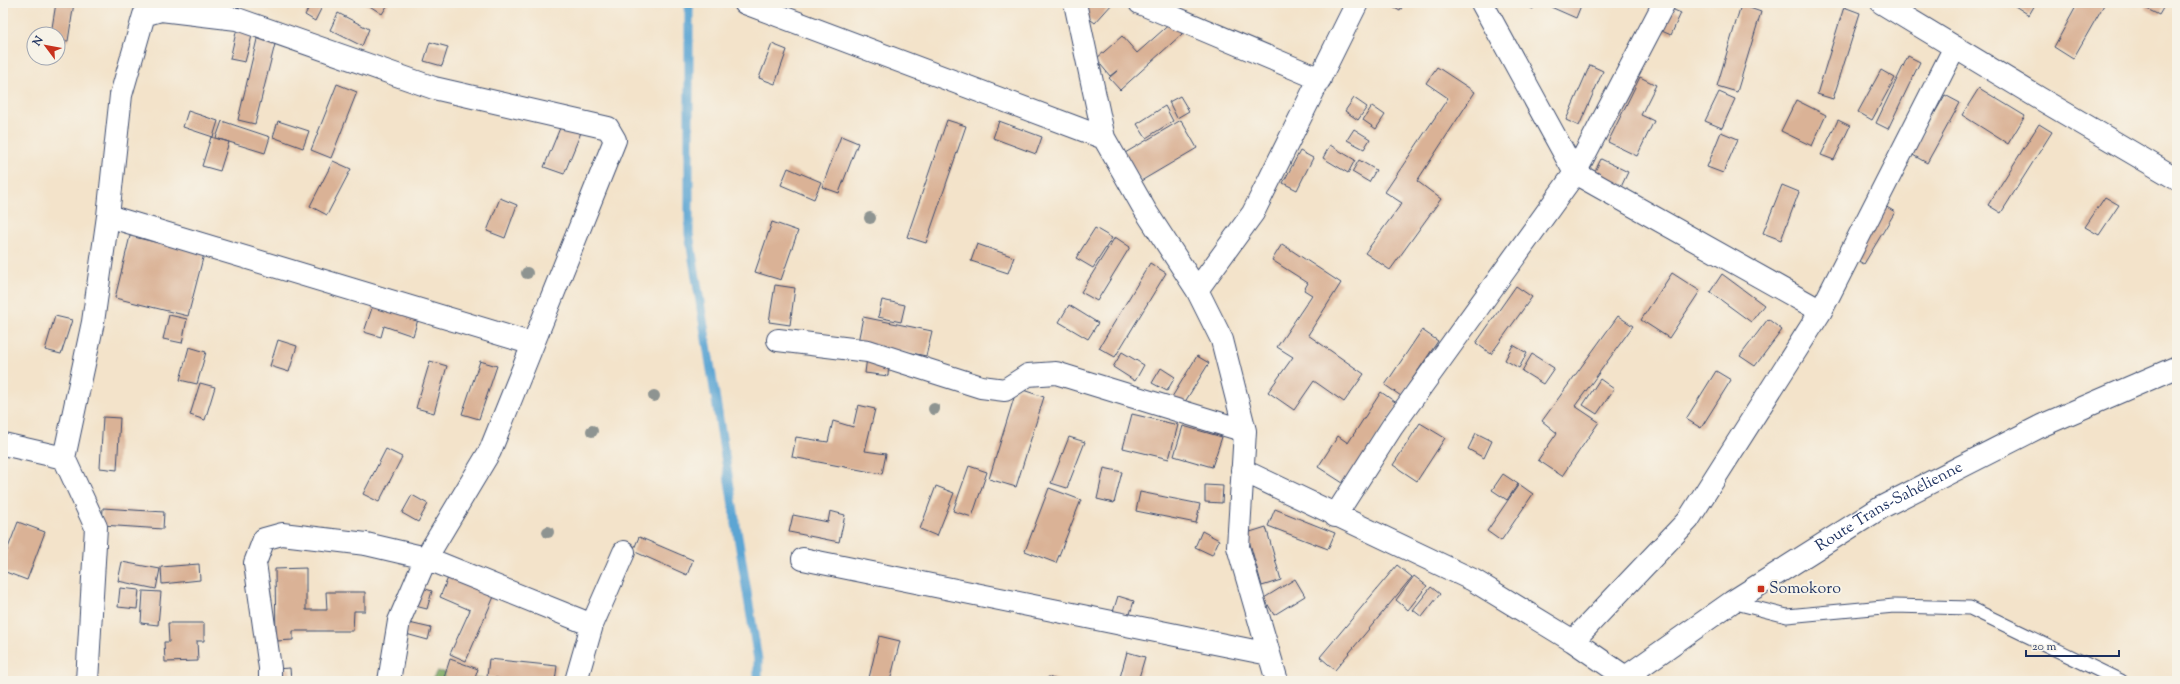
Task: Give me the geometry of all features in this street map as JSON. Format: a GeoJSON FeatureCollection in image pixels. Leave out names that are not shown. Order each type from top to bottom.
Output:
{"type":"FeatureCollection","features":[{"type":"Feature","properties":{"kind":"main road"},"geometry":{"type":"LineString","coordinates":[[745,3],[1104,138]]}},
{"type":"Feature","properties":{"kind":"main road"},"geometry":{"type":"LineString","coordinates":[[1075,3],[1104,138],[1145,210],[1197,290],[1222,340],[1245,431],[1238,547],[1277,681]]}},
{"type":"Feature","properties":{"kind":"main road"},"geometry":{"type":"LineString","coordinates":[[1140,3],[1320,79]]}},
{"type":"Feature","properties":{"kind":"main road"},"geometry":{"type":"LineString","coordinates":[[1197,290],[1253,213],[1357,3]]}},
{"type":"Feature","properties":{"kind":"main road"},"geometry":{"type":"LineString","coordinates":[[1482,3],[1575,173],[1821,311]]}},
{"type":"Feature","properties":{"kind":"main road"},"geometry":{"type":"LineString","coordinates":[[1335,516],[1392,427],[1575,173],[1664,3]]}},
{"type":"Feature","properties":{"kind":"main road"},"geometry":{"type":"LineString","coordinates":[[1882,3],[2177,179]]}},
{"type":"Feature","properties":{"kind":"main road"},"geometry":{"type":"LineString","coordinates":[[87,681],[96,528],[64,458],[93,322],[108,216],[121,95],[143,9],[240,11],[434,88],[608,128],[615,140],[490,451],[426,558],[400,621],[389,681]]}},
{"type":"Feature","properties":{"kind":"main road"},"geometry":{"type":"LineString","coordinates":[[1573,641],[1688,520],[1821,311],[1955,47]]}},
{"type":"Feature","properties":{"kind":"main road"},"geometry":{"type":"LineString","coordinates":[[108,216],[533,344]]}},
{"type":"Feature","properties":{"kind":"main road"},"geometry":{"type":"LineString","coordinates":[[778,340],[868,352],[981,387],[1005,390],[1028,375],[1056,373],[1245,431]]}},
{"type":"Feature","properties":{"kind":"main road","name":"Route Trans-Sahélienne"},"geometry":{"type":"LineString","coordinates":[[1625,680],[1732,602],[1882,507],[2043,425],[2177,367]]}},
{"type":"Feature","properties":{"kind":"main road"},"geometry":{"type":"LineString","coordinates":[[3,444],[64,458]]}},
{"type":"Feature","properties":{"kind":"main road"},"geometry":{"type":"LineString","coordinates":[[1242,470],[1335,516],[1473,580],[1573,641],[1625,680]]}},
{"type":"Feature","properties":{"kind":"main road"},"geometry":{"type":"LineString","coordinates":[[270,681],[270,668],[255,563],[264,539],[282,534],[366,544],[426,558],[592,626]]}},
{"type":"Feature","properties":{"kind":"main road"},"geometry":{"type":"LineString","coordinates":[[576,681],[592,626],[624,552]]}},
{"type":"Feature","properties":{"kind":"main road"},"geometry":{"type":"LineString","coordinates":[[803,559],[1269,654]]}},
{"type":"Feature","properties":{"kind":"lane"},"geometry":{"type":"LineString","coordinates":[[1732,602],[1787,616],[1894,606],[1970,608],[2121,681]]}},
{"type":"Feature","properties":{"kind":"green space"},"geometry":{"type":"Polygon","coordinates":[[[437,671],[494,681],[431,681],[437,671]]]}},
{"type":"Feature","properties":{"kind":"building"},"geometry":{"type":"Polygon","coordinates":[[[56,3],[74,3],[68,41],[66,41],[66,26],[52,26],[56,3]]]}},
{"type":"Feature","properties":{"kind":"building"},"geometry":{"type":"Polygon","coordinates":[[[311,3],[324,3],[315,21],[305,15],[311,3]]]}},
{"type":"Feature","properties":{"kind":"building"},"geometry":{"type":"Polygon","coordinates":[[[365,3],[389,3],[382,14],[365,3]]]}},
{"type":"Feature","properties":{"kind":"building"},"geometry":{"type":"Polygon","coordinates":[[[1091,3],[1113,3],[1095,23],[1082,13],[1091,3]]]}},
{"type":"Feature","properties":{"kind":"building"},"geometry":{"type":"Polygon","coordinates":[[[1385,3],[1404,3],[1400,11],[1385,3]]]}},
{"type":"Feature","properties":{"kind":"building"},"geometry":{"type":"Polygon","coordinates":[[[1520,3],[1536,3],[1533,9],[1520,3]]]}},
{"type":"Feature","properties":{"kind":"building"},"geometry":{"type":"Polygon","coordinates":[[[1552,3],[1582,3],[1576,18],[1551,7],[1552,3]]]}},
{"type":"Feature","properties":{"kind":"building"},"geometry":{"type":"Polygon","coordinates":[[[2017,3],[2036,3],[2029,15],[2015,6],[2017,3]]]}},
{"type":"Feature","properties":{"kind":"building"},"geometry":{"type":"Polygon","coordinates":[[[2078,3],[2105,3],[2073,59],[2054,47],[2078,3]]]}},
{"type":"Feature","properties":{"kind":"building"},"geometry":{"type":"Polygon","coordinates":[[[2147,3],[2166,3],[2159,15],[2145,8],[2147,3]]]}},
{"type":"Feature","properties":{"kind":"building"},"geometry":{"type":"Polygon","coordinates":[[[1741,5],[1761,12],[1737,92],[1717,86],[1741,5]]]}},
{"type":"Feature","properties":{"kind":"building"},"geometry":{"type":"Polygon","coordinates":[[[1667,7],[1681,13],[1671,35],[1657,29],[1667,7]]]}},
{"type":"Feature","properties":{"kind":"building"},"geometry":{"type":"Polygon","coordinates":[[[1844,7],[1860,13],[1833,99],[1817,94],[1844,7]]]}},
{"type":"Feature","properties":{"kind":"building"},"geometry":{"type":"Polygon","coordinates":[[[338,13],[369,29],[362,46],[330,30],[338,13]]]}},
{"type":"Feature","properties":{"kind":"building"},"geometry":{"type":"Polygon","coordinates":[[[1172,22],[1182,34],[1120,90],[1109,78],[1118,70],[1110,76],[1096,59],[1122,36],[1137,53],[1172,22]]]}},
{"type":"Feature","properties":{"kind":"building"},"geometry":{"type":"Polygon","coordinates":[[[237,28],[253,32],[245,62],[230,59],[237,28]]]}},
{"type":"Feature","properties":{"kind":"building"},"geometry":{"type":"Polygon","coordinates":[[[258,35],[276,40],[255,124],[238,120],[258,35]]]}},
{"type":"Feature","properties":{"kind":"building"},"geometry":{"type":"Polygon","coordinates":[[[430,42],[448,47],[442,66],[424,61],[430,42]]]}},
{"type":"Feature","properties":{"kind":"building"},"geometry":{"type":"Polygon","coordinates":[[[772,44],[787,50],[775,84],[759,78],[772,44]]]}},
{"type":"Feature","properties":{"kind":"building"},"geometry":{"type":"Polygon","coordinates":[[[1908,56],[1920,62],[1888,129],[1876,123],[1908,56]]]}},
{"type":"Feature","properties":{"kind":"building"},"geometry":{"type":"Polygon","coordinates":[[[1590,65],[1603,71],[1579,126],[1566,120],[1590,65]]]}},
{"type":"Feature","properties":{"kind":"building"},"geometry":{"type":"Polygon","coordinates":[[[1437,67],[1475,92],[1417,181],[1441,199],[1390,270],[1365,253],[1402,203],[1385,192],[1448,98],[1426,83],[1437,67]]]}},
{"type":"Feature","properties":{"kind":"building"},"geometry":{"type":"Polygon","coordinates":[[[1881,70],[1895,78],[1872,120],[1858,112],[1881,70]]]}},
{"type":"Feature","properties":{"kind":"building"},"geometry":{"type":"Polygon","coordinates":[[[1640,77],[1656,85],[1641,115],[1654,121],[1637,156],[1608,142],[1640,77]]]}},
{"type":"Feature","properties":{"kind":"building"},"geometry":{"type":"Polygon","coordinates":[[[337,84],[357,92],[331,158],[311,150],[337,84]]]}},
{"type":"Feature","properties":{"kind":"building"},"geometry":{"type":"Polygon","coordinates":[[[1979,88],[2025,116],[2008,144],[1962,115],[1979,88]]]}},
{"type":"Feature","properties":{"kind":"building"},"geometry":{"type":"Polygon","coordinates":[[[1719,92],[1735,99],[1722,128],[1705,121],[1719,92]]]}},
{"type":"Feature","properties":{"kind":"building"},"geometry":{"type":"Polygon","coordinates":[[[1945,95],[1960,103],[1927,163],[1911,154],[1945,95]]]}},
{"type":"Feature","properties":{"kind":"building"},"geometry":{"type":"Polygon","coordinates":[[[1180,96],[1189,111],[1177,118],[1169,102],[1180,96]]]}},
{"type":"Feature","properties":{"kind":"building"},"geometry":{"type":"Polygon","coordinates":[[[1354,98],[1367,107],[1358,120],[1345,111],[1354,98]]]}},
{"type":"Feature","properties":{"kind":"building"},"geometry":{"type":"Polygon","coordinates":[[[1796,100],[1826,115],[1812,146],[1781,131],[1796,100]]]}},
{"type":"Feature","properties":{"kind":"building"},"geometry":{"type":"Polygon","coordinates":[[[1165,106],[1173,121],[1146,138],[1137,124],[1165,106]]]}},
{"type":"Feature","properties":{"kind":"building"},"geometry":{"type":"Polygon","coordinates":[[[1372,106],[1385,115],[1376,129],[1363,120],[1372,106]]]}},
{"type":"Feature","properties":{"kind":"building"},"geometry":{"type":"Polygon","coordinates":[[[188,111],[218,121],[213,137],[183,127],[188,111]]]}},
{"type":"Feature","properties":{"kind":"building"},"geometry":{"type":"Polygon","coordinates":[[[947,120],[966,126],[926,243],[907,237],[947,120]]]}},
{"type":"Feature","properties":{"kind":"building"},"geometry":{"type":"Polygon","coordinates":[[[1181,120],[1197,148],[1141,181],[1125,153],[1181,120]]]}},
{"type":"Feature","properties":{"kind":"building"},"geometry":{"type":"Polygon","coordinates":[[[1838,120],[1850,126],[1834,160],[1821,155],[1838,120]]]}},
{"type":"Feature","properties":{"kind":"building"},"geometry":{"type":"Polygon","coordinates":[[[222,121],[270,137],[265,153],[216,138],[222,121]]]}},
{"type":"Feature","properties":{"kind":"building"},"geometry":{"type":"Polygon","coordinates":[[[278,121],[309,131],[303,148],[273,137],[278,121]]]}},
{"type":"Feature","properties":{"kind":"building"},"geometry":{"type":"Polygon","coordinates":[[[999,121],[1042,137],[1036,154],[993,138],[999,121]]]}},
{"type":"Feature","properties":{"kind":"building"},"geometry":{"type":"Polygon","coordinates":[[[562,123],[582,130],[564,174],[544,167],[562,123]]]}},
{"type":"Feature","properties":{"kind":"building"},"geometry":{"type":"Polygon","coordinates":[[[2039,124],[2052,132],[2001,213],[1988,205],[2039,124]]]}},
{"type":"Feature","properties":{"kind":"building"},"geometry":{"type":"Polygon","coordinates":[[[1354,129],[1370,139],[1364,149],[1347,140],[1354,129]]]}},
{"type":"Feature","properties":{"kind":"building"},"geometry":{"type":"Polygon","coordinates":[[[1721,132],[1738,139],[1723,173],[1707,167],[1721,132]]]}},
{"type":"Feature","properties":{"kind":"building"},"geometry":{"type":"Polygon","coordinates":[[[841,136],[858,143],[839,193],[822,187],[841,136]]]}},
{"type":"Feature","properties":{"kind":"building"},"geometry":{"type":"Polygon","coordinates":[[[211,137],[229,142],[220,171],[202,166],[211,137]]]}},
{"type":"Feature","properties":{"kind":"building"},"geometry":{"type":"Polygon","coordinates":[[[1330,145],[1355,160],[1348,173],[1323,158],[1330,145]]]}},
{"type":"Feature","properties":{"kind":"building"},"geometry":{"type":"Polygon","coordinates":[[[1300,151],[1313,158],[1297,190],[1283,183],[1300,151]]]}},
{"type":"Feature","properties":{"kind":"building"},"geometry":{"type":"Polygon","coordinates":[[[1601,159],[1628,172],[1621,187],[1594,173],[1601,159]]]}},
{"type":"Feature","properties":{"kind":"building"},"geometry":{"type":"Polygon","coordinates":[[[1359,160],[1376,170],[1369,182],[1352,172],[1359,160]]]}},
{"type":"Feature","properties":{"kind":"building"},"geometry":{"type":"Polygon","coordinates":[[[333,161],[351,169],[327,215],[310,206],[333,161]]]}},
{"type":"Feature","properties":{"kind":"building"},"geometry":{"type":"Polygon","coordinates":[[[788,168],[821,182],[814,199],[781,185],[788,168]]]}},
{"type":"Feature","properties":{"kind":"building"},"geometry":{"type":"Polygon","coordinates":[[[1782,185],[1799,192],[1781,240],[1763,233],[1782,185]]]}},
{"type":"Feature","properties":{"kind":"building"},"geometry":{"type":"Polygon","coordinates":[[[2105,197],[2119,205],[2099,235],[2085,227],[2105,197]]]}},
{"type":"Feature","properties":{"kind":"building"},"geometry":{"type":"Polygon","coordinates":[[[500,198],[517,205],[505,238],[487,231],[500,198]]]}},
{"type":"Feature","properties":{"kind":"building"},"geometry":{"type":"Polygon","coordinates":[[[1880,203],[1895,212],[1864,264],[1849,256],[1880,203]]]}},
{"type":"Feature","properties":{"kind":"building"},"geometry":{"type":"Polygon","coordinates":[[[772,222],[798,231],[781,280],[755,272],[772,222]]]}},
{"type":"Feature","properties":{"kind":"building"},"geometry":{"type":"Polygon","coordinates":[[[1095,228],[1112,238],[1093,268],[1076,258],[1095,228]]]}},
{"type":"Feature","properties":{"kind":"building"},"geometry":{"type":"Polygon","coordinates":[[[130,236],[204,254],[188,316],[115,298],[130,236]]]}},
{"type":"Feature","properties":{"kind":"building"},"geometry":{"type":"Polygon","coordinates":[[[1115,237],[1130,247],[1097,301],[1081,292],[1115,237]]]}},
{"type":"Feature","properties":{"kind":"building"},"geometry":{"type":"Polygon","coordinates":[[[977,244],[1014,257],[1008,273],[971,261],[977,244]]]}},
{"type":"Feature","properties":{"kind":"building"},"geometry":{"type":"Polygon","coordinates":[[[1282,244],[1341,283],[1308,335],[1364,374],[1344,402],[1314,381],[1294,410],[1268,392],[1293,357],[1277,347],[1312,295],[1304,290],[1308,283],[1272,260],[1282,244]]]}},
{"type":"Feature","properties":{"kind":"building"},"geometry":{"type":"Polygon","coordinates":[[[1150,263],[1166,273],[1115,357],[1099,348],[1150,263]]]}},
{"type":"Feature","properties":{"kind":"building"},"geometry":{"type":"Polygon","coordinates":[[[1672,273],[1700,291],[1669,338],[1641,320],[1672,273]]]}},
{"type":"Feature","properties":{"kind":"building"},"geometry":{"type":"Polygon","coordinates":[[[1722,274],[1764,305],[1751,322],[1710,292],[1722,274]]]}},
{"type":"Feature","properties":{"kind":"building"},"geometry":{"type":"Polygon","coordinates":[[[775,285],[795,288],[790,325],[769,322],[775,285]]]}},
{"type":"Feature","properties":{"kind":"building"},"geometry":{"type":"Polygon","coordinates":[[[1516,286],[1532,297],[1491,354],[1476,343],[1516,286]]]}},
{"type":"Feature","properties":{"kind":"building"},"geometry":{"type":"Polygon","coordinates":[[[882,300],[905,305],[901,322],[878,317],[882,300]]]}},
{"type":"Feature","properties":{"kind":"building"},"geometry":{"type":"Polygon","coordinates":[[[374,302],[419,316],[413,336],[384,326],[381,337],[364,332],[374,302]]]}},
{"type":"Feature","properties":{"kind":"building"},"geometry":{"type":"Polygon","coordinates":[[[1069,305],[1098,323],[1088,339],[1059,322],[1069,305]]]}},
{"type":"Feature","properties":{"kind":"building"},"geometry":{"type":"Polygon","coordinates":[[[169,315],[187,319],[182,343],[163,339],[169,315]]]}},
{"type":"Feature","properties":{"kind":"building"},"geometry":{"type":"Polygon","coordinates":[[[55,316],[72,320],[61,354],[45,350],[55,316]]]}},
{"type":"Feature","properties":{"kind":"building"},"geometry":{"type":"Polygon","coordinates":[[[1618,316],[1633,326],[1575,406],[1599,422],[1562,476],[1538,460],[1557,433],[1542,421],[1618,316]]]}},
{"type":"Feature","properties":{"kind":"building"},"geometry":{"type":"Polygon","coordinates":[[[863,317],[932,331],[926,356],[858,342],[863,317]]]}},
{"type":"Feature","properties":{"kind":"building"},"geometry":{"type":"Polygon","coordinates":[[[1768,319],[1782,330],[1755,366],[1740,356],[1768,319]]]}},
{"type":"Feature","properties":{"kind":"building"},"geometry":{"type":"Polygon","coordinates":[[[1422,330],[1438,341],[1401,396],[1385,385],[1422,330]]]}},
{"type":"Feature","properties":{"kind":"building"},"geometry":{"type":"Polygon","coordinates":[[[278,340],[297,346],[289,372],[270,366],[278,340]]]}},
{"type":"Feature","properties":{"kind":"building"},"geometry":{"type":"Polygon","coordinates":[[[1513,345],[1527,353],[1519,368],[1505,360],[1513,345]]]}},
{"type":"Feature","properties":{"kind":"building"},"geometry":{"type":"Polygon","coordinates":[[[189,347],[206,352],[197,384],[180,380],[189,347]]]}},
{"type":"Feature","properties":{"kind":"building"},"geometry":{"type":"Polygon","coordinates":[[[1122,352],[1144,365],[1135,381],[1113,367],[1122,352]]]}},
{"type":"Feature","properties":{"kind":"building"},"geometry":{"type":"Polygon","coordinates":[[[1532,354],[1554,368],[1543,384],[1522,371],[1532,354]]]}},
{"type":"Feature","properties":{"kind":"building"},"geometry":{"type":"Polygon","coordinates":[[[1197,356],[1209,363],[1183,405],[1172,397],[1197,356]]]}},
{"type":"Feature","properties":{"kind":"building"},"geometry":{"type":"Polygon","coordinates":[[[867,357],[889,359],[888,376],[865,373],[867,357]]]}},
{"type":"Feature","properties":{"kind":"building"},"geometry":{"type":"Polygon","coordinates":[[[430,361],[447,366],[434,413],[416,408],[430,361]]]}},
{"type":"Feature","properties":{"kind":"building"},"geometry":{"type":"Polygon","coordinates":[[[480,361],[497,366],[479,419],[462,414],[480,361]]]}},
{"type":"Feature","properties":{"kind":"building"},"geometry":{"type":"Polygon","coordinates":[[[1161,368],[1175,377],[1167,391],[1152,383],[1161,368]]]}},
{"type":"Feature","properties":{"kind":"building"},"geometry":{"type":"Polygon","coordinates":[[[1716,371],[1731,380],[1701,428],[1686,419],[1716,371]]]}},
{"type":"Feature","properties":{"kind":"building"},"geometry":{"type":"Polygon","coordinates":[[[1600,379],[1614,389],[1597,414],[1583,405],[1600,379]]]}},
{"type":"Feature","properties":{"kind":"building"},"geometry":{"type":"Polygon","coordinates":[[[200,383],[215,387],[205,420],[190,415],[200,383]]]}},
{"type":"Feature","properties":{"kind":"building"},"geometry":{"type":"Polygon","coordinates":[[[1017,388],[1044,397],[1016,487],[989,479],[1017,388]]]}},
{"type":"Feature","properties":{"kind":"building"},"geometry":{"type":"Polygon","coordinates":[[[1381,392],[1398,404],[1346,485],[1318,467],[1338,436],[1348,443],[1381,392]]]}},
{"type":"Feature","properties":{"kind":"building"},"geometry":{"type":"Polygon","coordinates":[[[858,405],[875,409],[865,451],[886,454],[882,474],[792,457],[796,437],[828,442],[833,421],[853,427],[858,405]]]}},
{"type":"Feature","properties":{"kind":"building"},"geometry":{"type":"Polygon","coordinates":[[[1132,414],[1178,425],[1169,459],[1123,448],[1132,414]]]}},
{"type":"Feature","properties":{"kind":"building"},"geometry":{"type":"Polygon","coordinates":[[[103,417],[120,418],[117,470],[100,468],[103,417]]]}},
{"type":"Feature","properties":{"kind":"building"},"geometry":{"type":"Polygon","coordinates":[[[1420,423],[1445,438],[1417,481],[1393,465],[1420,423]]]}},
{"type":"Feature","properties":{"kind":"building"},"geometry":{"type":"Polygon","coordinates":[[[1183,426],[1222,437],[1212,467],[1174,456],[1183,426]]]}},
{"type":"Feature","properties":{"kind":"building"},"geometry":{"type":"Polygon","coordinates":[[[1476,433],[1492,441],[1484,458],[1468,449],[1476,433]]]}},
{"type":"Feature","properties":{"kind":"building"},"geometry":{"type":"Polygon","coordinates":[[[1069,437],[1085,442],[1067,488],[1051,483],[1069,437]]]}},
{"type":"Feature","properties":{"kind":"building"},"geometry":{"type":"Polygon","coordinates":[[[386,449],[402,457],[379,502],[363,494],[386,449]]]}},
{"type":"Feature","properties":{"kind":"building"},"geometry":{"type":"Polygon","coordinates":[[[969,466],[987,472],[972,517],[953,511],[969,466]]]}},
{"type":"Feature","properties":{"kind":"building"},"geometry":{"type":"Polygon","coordinates":[[[1104,468],[1122,472],[1114,503],[1097,499],[1104,468]]]}},
{"type":"Feature","properties":{"kind":"building"},"geometry":{"type":"Polygon","coordinates":[[[1503,474],[1518,484],[1507,500],[1492,490],[1503,474]]]}},
{"type":"Feature","properties":{"kind":"building"},"geometry":{"type":"Polygon","coordinates":[[[1519,484],[1533,494],[1501,541],[1487,531],[1519,484]]]}},
{"type":"Feature","properties":{"kind":"building"},"geometry":{"type":"Polygon","coordinates":[[[1205,485],[1223,486],[1222,503],[1205,502],[1205,485]]]}},
{"type":"Feature","properties":{"kind":"building"},"geometry":{"type":"Polygon","coordinates":[[[936,486],[954,493],[937,536],[920,529],[936,486]]]}},
{"type":"Feature","properties":{"kind":"building"},"geometry":{"type":"Polygon","coordinates":[[[1049,488],[1081,500],[1056,563],[1025,551],[1049,488]]]}},
{"type":"Feature","properties":{"kind":"building"},"geometry":{"type":"Polygon","coordinates":[[[1140,492],[1200,504],[1196,523],[1136,511],[1140,492]]]}},
{"type":"Feature","properties":{"kind":"building"},"geometry":{"type":"Polygon","coordinates":[[[412,495],[428,504],[418,522],[402,513],[412,495]]]}},
{"type":"Feature","properties":{"kind":"building"},"geometry":{"type":"Polygon","coordinates":[[[103,508],[164,512],[163,529],[102,525],[103,508]]]}},
{"type":"Feature","properties":{"kind":"building"},"geometry":{"type":"Polygon","coordinates":[[[1275,509],[1335,533],[1328,549],[1268,526],[1275,509]]]}},
{"type":"Feature","properties":{"kind":"building"},"geometry":{"type":"Polygon","coordinates":[[[830,511],[845,515],[839,542],[789,532],[793,515],[828,522],[830,511]]]}},
{"type":"Feature","properties":{"kind":"building"},"geometry":{"type":"Polygon","coordinates":[[[18,522],[45,532],[27,580],[3,571],[3,561],[18,522]]]}},
{"type":"Feature","properties":{"kind":"building"},"geometry":{"type":"Polygon","coordinates":[[[1266,527],[1281,580],[1262,586],[1247,533],[1266,527]]]}},
{"type":"Feature","properties":{"kind":"building"},"geometry":{"type":"Polygon","coordinates":[[[1202,531],[1219,540],[1212,555],[1195,547],[1202,531]]]}},
{"type":"Feature","properties":{"kind":"building"},"geometry":{"type":"Polygon","coordinates":[[[639,537],[693,560],[687,575],[633,551],[639,537]]]}},
{"type":"Feature","properties":{"kind":"building"},"geometry":{"type":"Polygon","coordinates":[[[122,562],[160,569],[156,589],[118,581],[122,562]]]}},
{"type":"Feature","properties":{"kind":"building"},"geometry":{"type":"Polygon","coordinates":[[[199,564],[200,580],[162,584],[161,567],[199,564]]]}},
{"type":"Feature","properties":{"kind":"building"},"geometry":{"type":"Polygon","coordinates":[[[1397,565],[1412,577],[1335,670],[1320,657],[1397,565]]]}},
{"type":"Feature","properties":{"kind":"building"},"geometry":{"type":"Polygon","coordinates":[[[306,568],[306,610],[327,610],[326,592],[365,592],[365,611],[354,611],[353,631],[293,631],[293,640],[276,641],[275,569],[306,568]]]}},
{"type":"Feature","properties":{"kind":"building"},"geometry":{"type":"Polygon","coordinates":[[[450,573],[496,592],[466,661],[450,654],[470,610],[440,597],[450,573]]]}},
{"type":"Feature","properties":{"kind":"building"},"geometry":{"type":"Polygon","coordinates":[[[1414,576],[1427,586],[1408,610],[1396,600],[1414,576]]]}},
{"type":"Feature","properties":{"kind":"building"},"geometry":{"type":"Polygon","coordinates":[[[1295,579],[1305,596],[1274,615],[1264,598],[1295,579]]]}},
{"type":"Feature","properties":{"kind":"building"},"geometry":{"type":"Polygon","coordinates":[[[416,586],[432,591],[427,609],[411,605],[416,586]]]}},
{"type":"Feature","properties":{"kind":"building"},"geometry":{"type":"Polygon","coordinates":[[[1431,587],[1440,594],[1422,617],[1413,610],[1431,587]]]}},
{"type":"Feature","properties":{"kind":"building"},"geometry":{"type":"Polygon","coordinates":[[[120,588],[139,590],[137,609],[118,607],[120,588]]]}},
{"type":"Feature","properties":{"kind":"building"},"geometry":{"type":"Polygon","coordinates":[[[143,591],[161,592],[158,625],[141,623],[143,591]]]}},
{"type":"Feature","properties":{"kind":"building"},"geometry":{"type":"Polygon","coordinates":[[[1118,596],[1134,601],[1129,617],[1113,612],[1118,596]]]}},
{"type":"Feature","properties":{"kind":"building"},"geometry":{"type":"Polygon","coordinates":[[[168,623],[204,623],[204,641],[197,641],[198,661],[165,662],[164,642],[169,642],[168,623]]]}},
{"type":"Feature","properties":{"kind":"building"},"geometry":{"type":"Polygon","coordinates":[[[409,623],[431,628],[428,640],[406,634],[409,623]]]}},
{"type":"Feature","properties":{"kind":"building"},"geometry":{"type":"Polygon","coordinates":[[[879,636],[900,641],[890,681],[869,678],[879,636]]]}},
{"type":"Feature","properties":{"kind":"building"},"geometry":{"type":"Polygon","coordinates":[[[1127,652],[1145,657],[1138,681],[1119,681],[1127,652]]]}},
{"type":"Feature","properties":{"kind":"building"},"geometry":{"type":"Polygon","coordinates":[[[450,659],[478,669],[474,681],[443,681],[450,659]]]}},
{"type":"Feature","properties":{"kind":"building"},"geometry":{"type":"Polygon","coordinates":[[[489,659],[557,666],[555,681],[522,681],[487,677],[489,659]]]}},
{"type":"Feature","properties":{"kind":"building"},"geometry":{"type":"Polygon","coordinates":[[[290,668],[291,681],[275,681],[275,669],[290,668]]]}},
{"type":"Feature","properties":{"kind":"building"},"geometry":{"type":"Polygon","coordinates":[[[1048,677],[1060,681],[1047,681],[1048,677]]]}},
{"type":"Feature","properties":{"kind":"waterway"},"geometry":{"type":"LineString","coordinates":[[689,3],[689,234],[758,660],[758,681]]}},
{"type":"Feature","properties":{"kind":"place","name":"Somokoro"},"geometry":{"type":"Point","coordinates":[1761,589]}}]}
